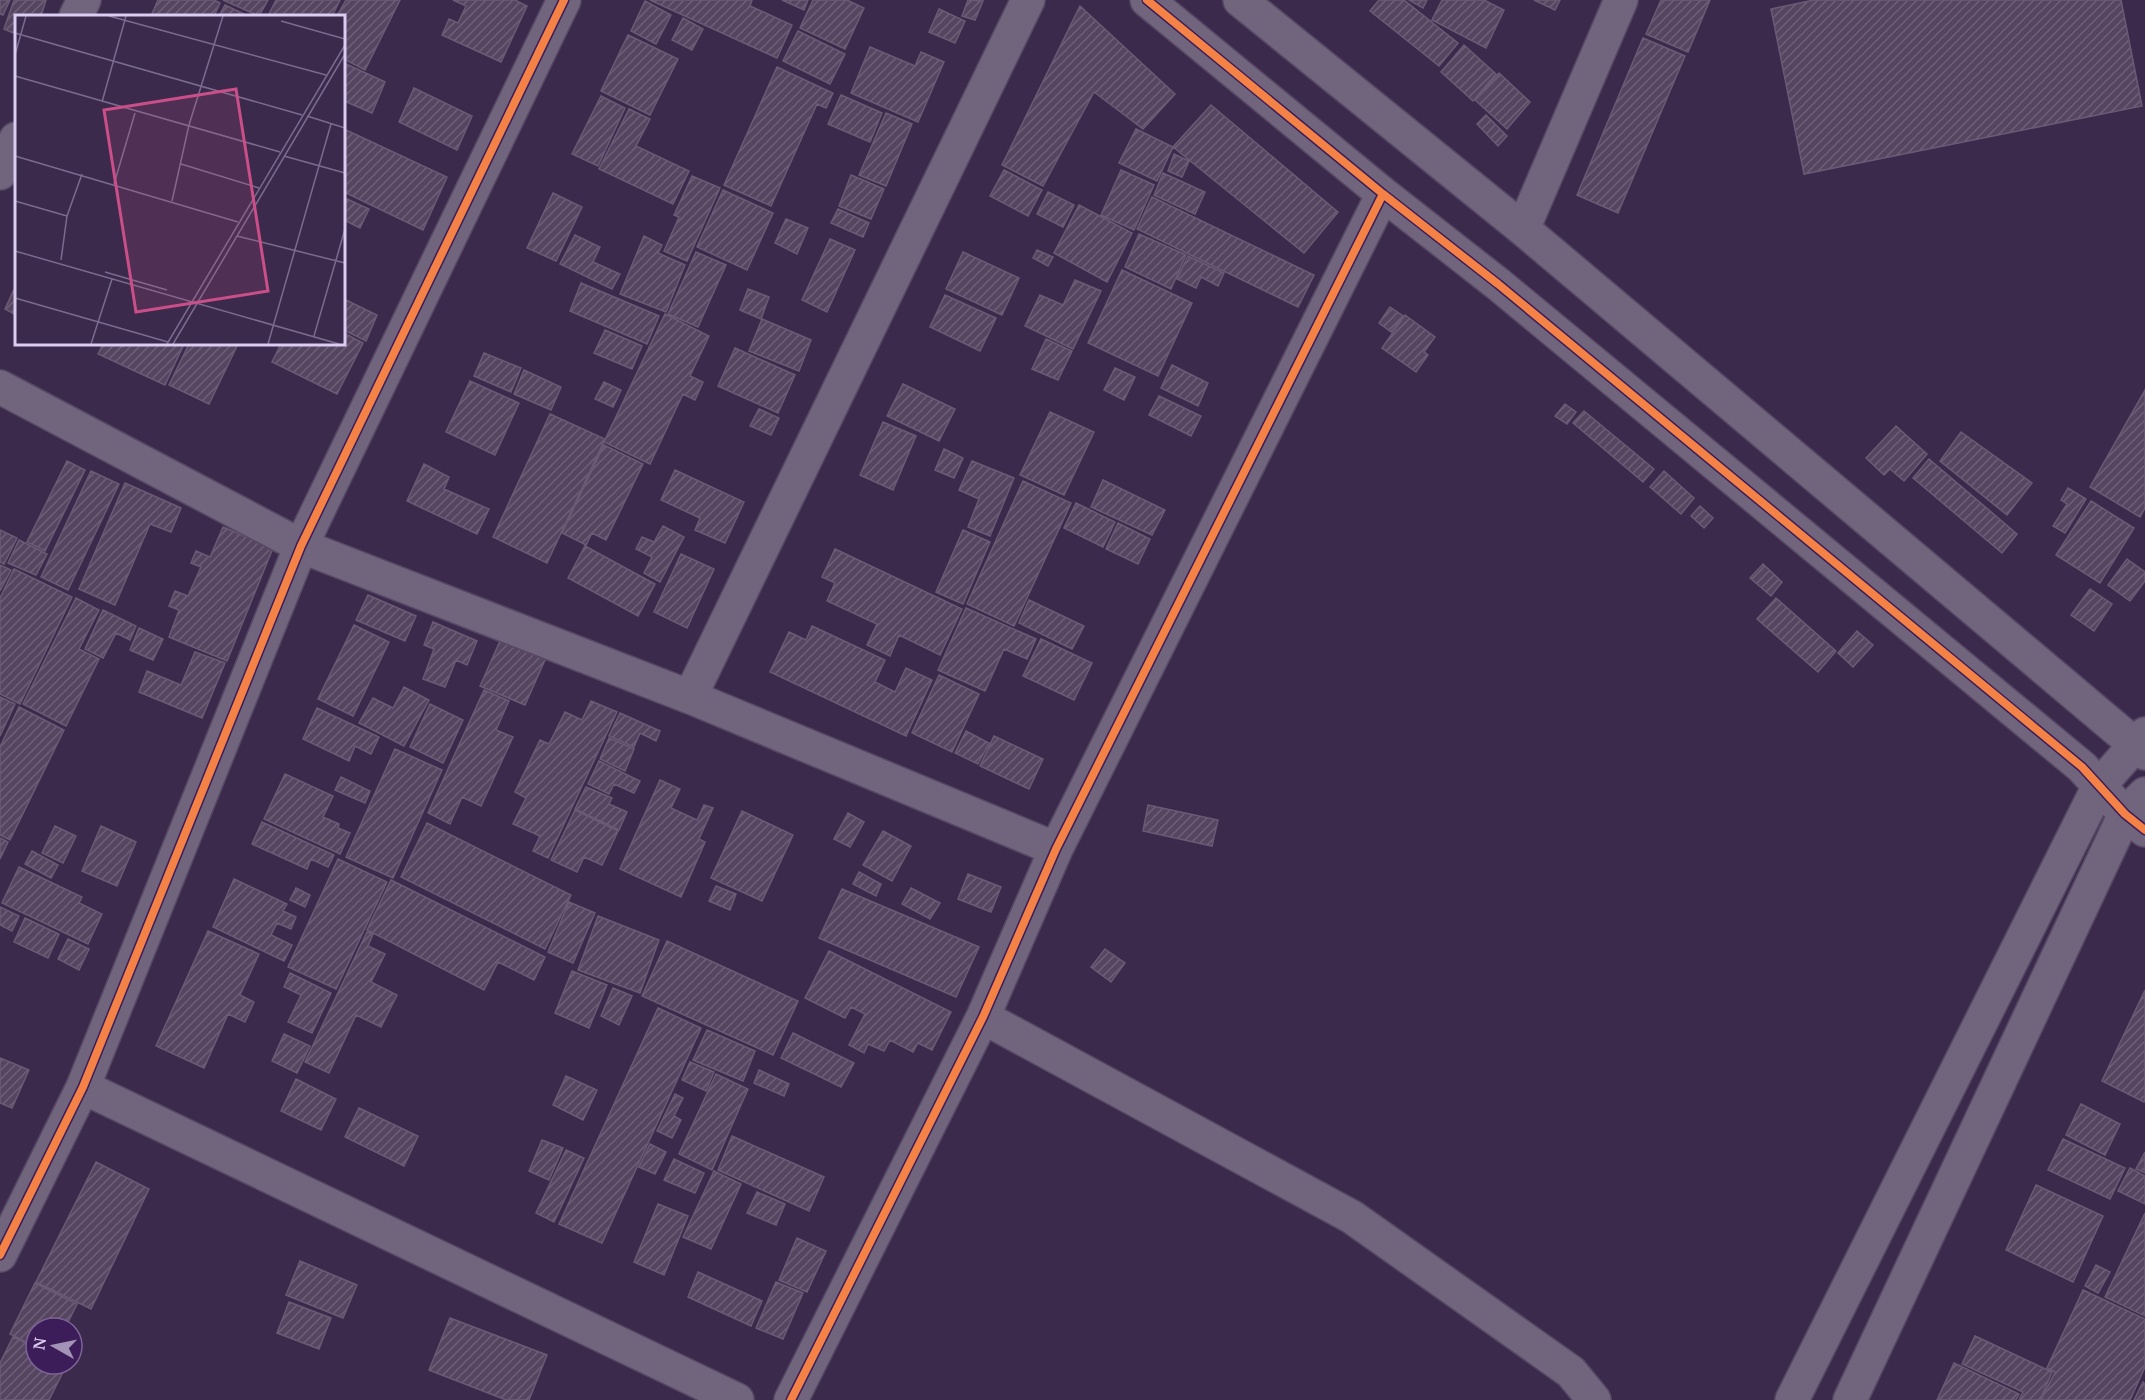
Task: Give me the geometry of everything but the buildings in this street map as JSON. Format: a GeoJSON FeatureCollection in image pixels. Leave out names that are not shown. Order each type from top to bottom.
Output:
{"type":"FeatureCollection","features":[{"type":"Feature","properties":{"kind":"street"},"geometry":{"type":"LineString","coordinates":[[76,15],[84,0]]}},
{"type":"Feature","properties":{"kind":"street"},"geometry":{"type":"LineString","coordinates":[[0,1255],[83,1087],[301,546],[564,0]]}},
{"type":"Feature","properties":{"kind":"street"},"geometry":{"type":"LineString","coordinates":[[690,696],[1028,0]]}},
{"type":"Feature","properties":{"kind":"street"},"geometry":{"type":"LineString","coordinates":[[1147,0],[1663,420],[2082,767],[2099,786],[2138,813],[1850,1400]]}},
{"type":"Feature","properties":{"kind":"street"},"geometry":{"type":"LineString","coordinates":[[1240,0],[1523,229],[2142,744],[2099,786],[1792,1400]]}},
{"type":"Feature","properties":{"kind":"street"},"geometry":{"type":"LineString","coordinates":[[1523,229],[1621,0]]}},
{"type":"Feature","properties":{"kind":"street"},"geometry":{"type":"LineString","coordinates":[[0,173],[15,141]]}},
{"type":"Feature","properties":{"kind":"street"},"geometry":{"type":"LineString","coordinates":[[790,1400],[983,1017],[1056,849],[1383,194]]}},
{"type":"Feature","properties":{"kind":"street"},"geometry":{"type":"LineString","coordinates":[[0,387],[301,546],[690,696],[1056,849]]}},
{"type":"Feature","properties":{"kind":"street"},"geometry":{"type":"LineString","coordinates":[[983,1017],[1352,1217],[1571,1372],[1594,1400]]}},
{"type":"Feature","properties":{"kind":"street"},"geometry":{"type":"LineString","coordinates":[[83,1087],[736,1400]]}},
{"type":"Feature","properties":{"kind":"cycle path"},"geometry":{"type":"LineString","coordinates":[[0,1255],[83,1087],[301,546],[564,0]]}},
{"type":"Feature","properties":{"kind":"cycle path"},"geometry":{"type":"LineString","coordinates":[[1147,0],[1383,194],[1498,284],[2082,767],[2125,814],[2145,830]]}},
{"type":"Feature","properties":{"kind":"cycle path"},"geometry":{"type":"LineString","coordinates":[[791,1400],[983,1017],[1056,849],[1383,194]]}}]}
